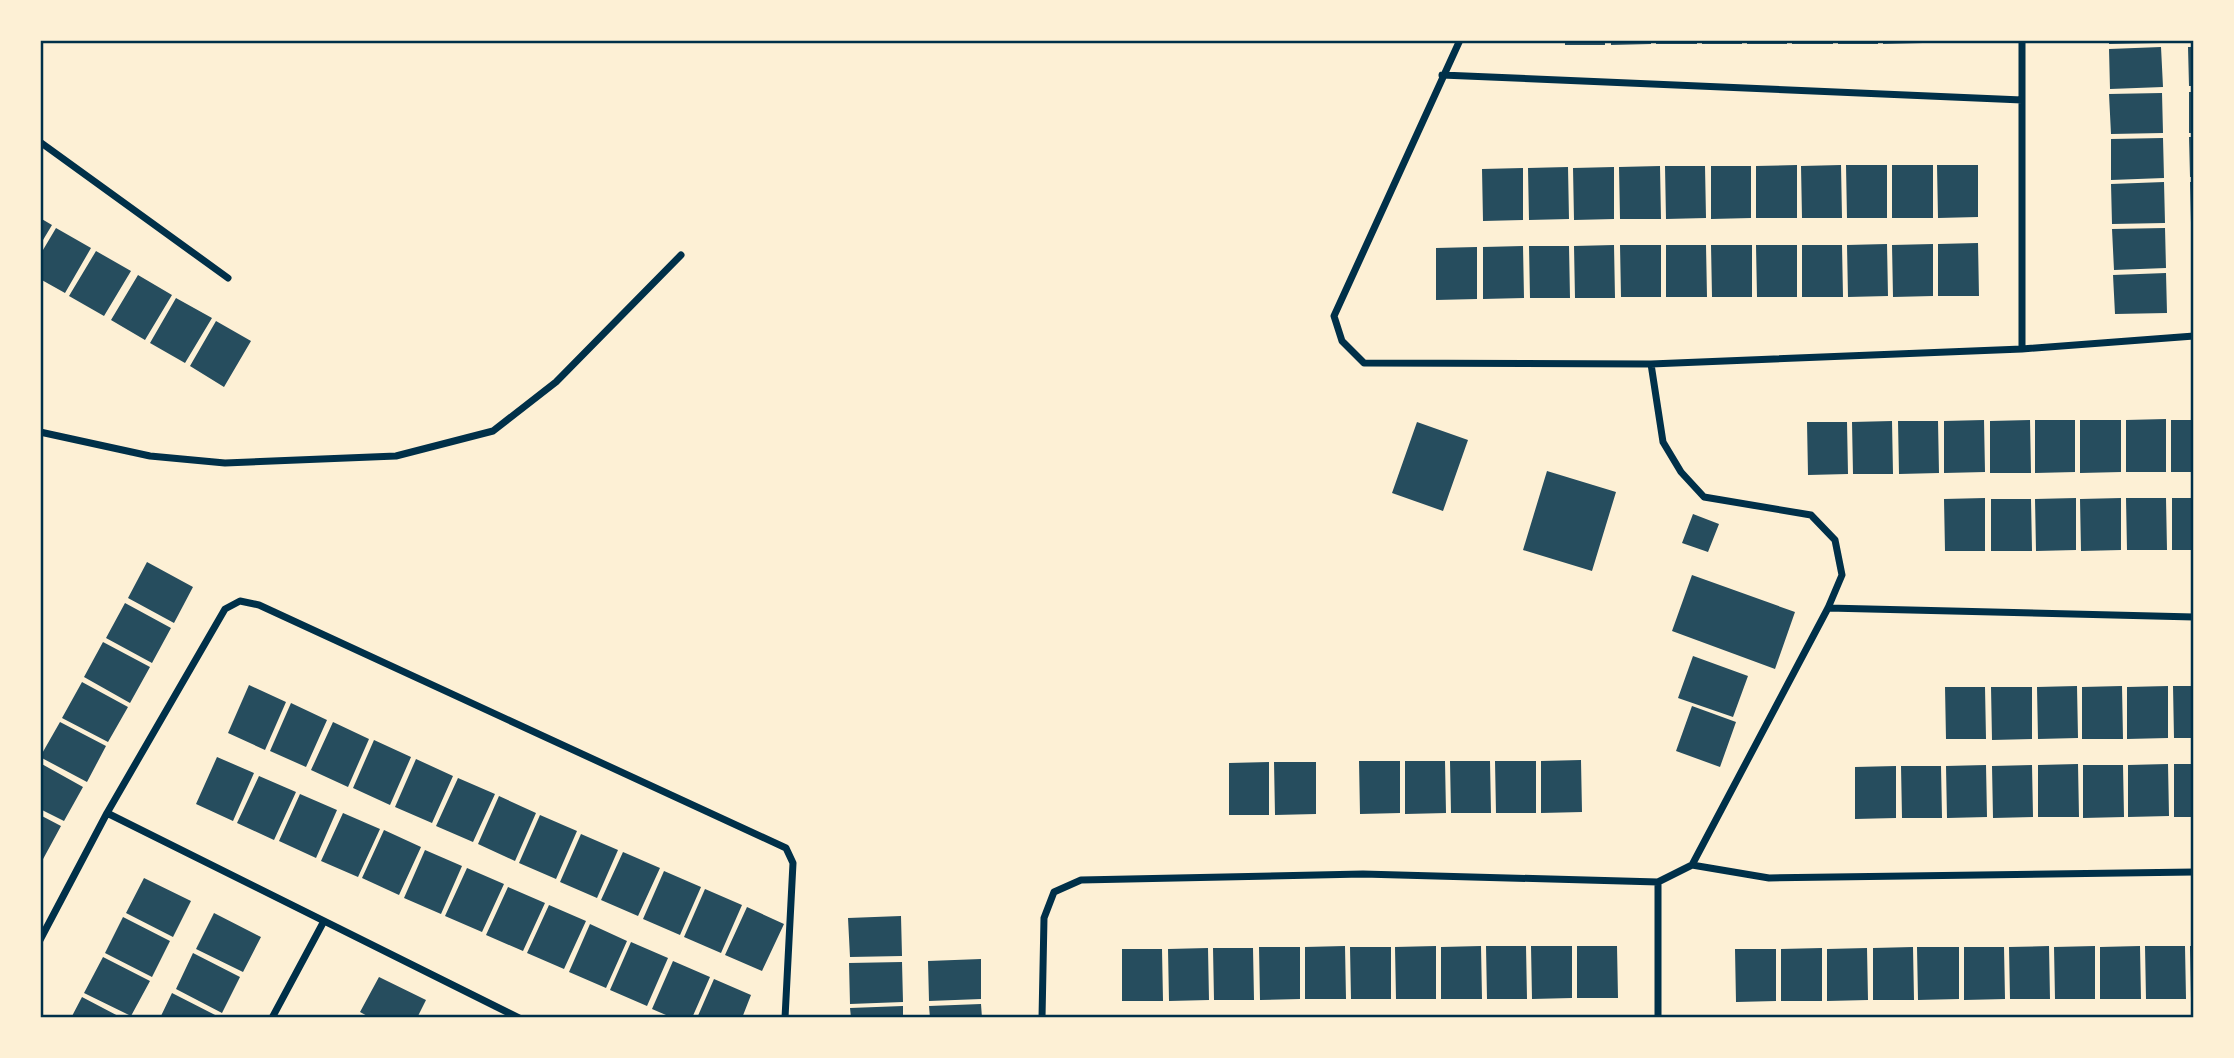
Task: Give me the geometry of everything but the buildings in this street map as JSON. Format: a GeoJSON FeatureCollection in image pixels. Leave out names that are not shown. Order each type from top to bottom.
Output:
{"type":"FeatureCollection","features":[{"type":"Feature","properties":{"kind":"street"},"geometry":{"type":"LineString","coordinates":[[1460,40],[1334,316],[1342,341],[1364,363],[1651,364],[2022,349],[2194,336]]}},
{"type":"Feature","properties":{"kind":"street"},"geometry":{"type":"LineString","coordinates":[[2022,40],[2022,349]]}},
{"type":"Feature","properties":{"kind":"street"},"geometry":{"type":"LineString","coordinates":[[1442,75],[2022,100]]}},
{"type":"Feature","properties":{"kind":"street"},"geometry":{"type":"LineString","coordinates":[[40,142],[228,278]]}},
{"type":"Feature","properties":{"kind":"street"},"geometry":{"type":"LineString","coordinates":[[40,432],[149,456],[225,463],[396,456],[493,431],[556,382],[681,256]]}},
{"type":"Feature","properties":{"kind":"street"},"geometry":{"type":"LineString","coordinates":[[1042,1018],[1044,918],[1054,892],[1081,880],[1363,874],[1658,882],[1692,865],[1829,608],[1842,575],[1835,540],[1811,515],[1704,497],[1681,472],[1663,442],[1651,364]]}},
{"type":"Feature","properties":{"kind":"street"},"geometry":{"type":"LineString","coordinates":[[40,940],[107,813],[225,608],[240,601],[259,605],[786,848],[793,863],[785,1018]]}},
{"type":"Feature","properties":{"kind":"street"},"geometry":{"type":"LineString","coordinates":[[1829,608],[2194,617]]}},
{"type":"Feature","properties":{"kind":"street"},"geometry":{"type":"LineString","coordinates":[[107,813],[519,1018]]}},
{"type":"Feature","properties":{"kind":"street"},"geometry":{"type":"LineString","coordinates":[[1692,865],[1769,878],[2194,872]]}},
{"type":"Feature","properties":{"kind":"street"},"geometry":{"type":"LineString","coordinates":[[1658,882],[1658,1018]]}},
{"type":"Feature","properties":{"kind":"street"},"geometry":{"type":"LineString","coordinates":[[272,1018],[324,921]]}}]}
